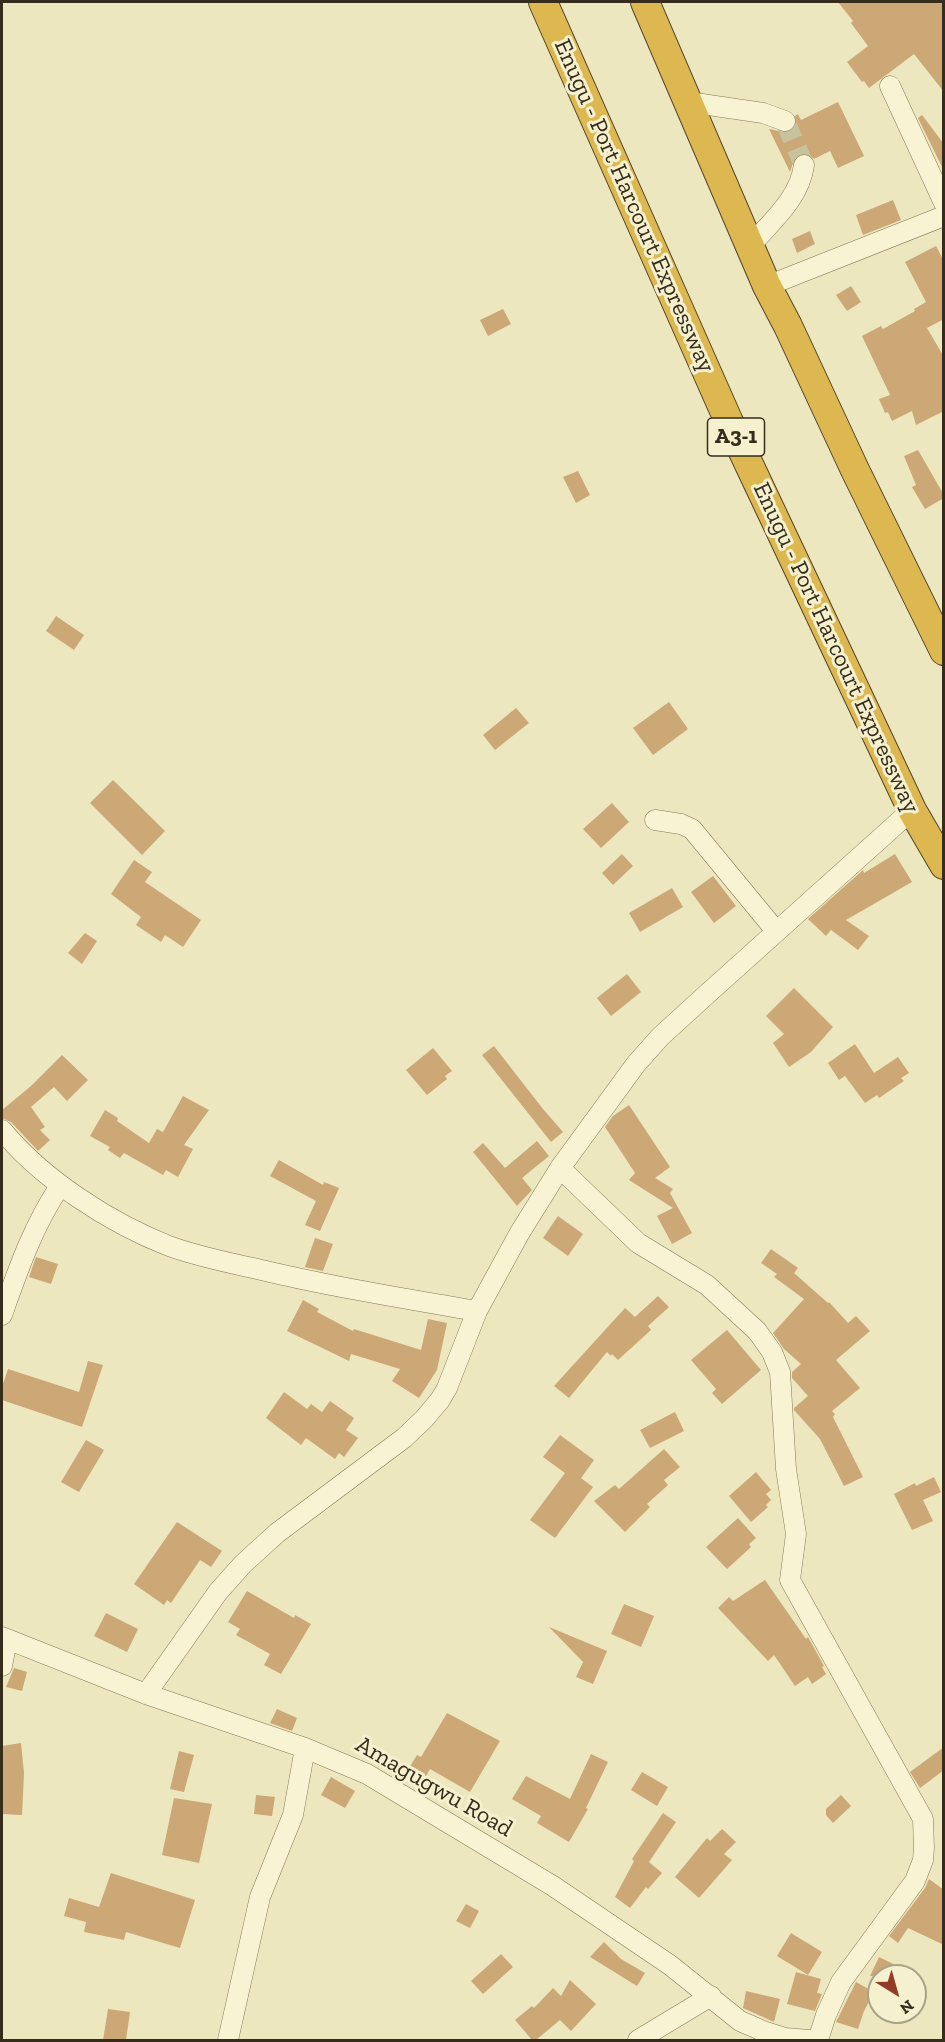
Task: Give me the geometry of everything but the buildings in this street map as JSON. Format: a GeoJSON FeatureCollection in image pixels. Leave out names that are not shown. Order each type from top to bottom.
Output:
{"type":"FeatureCollection","features":[{"type":"Feature","properties":{"kind":"highway","name":"Enugu - Port Harcourt Expressway"},"geometry":{"type":"LineString","coordinates":[[543,2],[729,422],[912,810],[944,865]]}},
{"type":"Feature","properties":{"kind":"highway"},"geometry":{"type":"LineString","coordinates":[[646,2],[767,286],[944,651]]}},
{"type":"Feature","properties":{"kind":"street"},"geometry":{"type":"LineString","coordinates":[[890,86],[944,203]]}},
{"type":"Feature","properties":{"kind":"street"},"geometry":{"type":"LineString","coordinates":[[688,102],[763,114],[785,120]]}},
{"type":"Feature","properties":{"kind":"street"},"geometry":{"type":"LineString","coordinates":[[750,246],[789,202],[802,178],[804,165]]}},
{"type":"Feature","properties":{"kind":"street"},"geometry":{"type":"LineString","coordinates":[[767,286],[944,216]]}},
{"type":"Feature","properties":{"kind":"street"},"geometry":{"type":"LineString","coordinates":[[146,1694],[218,1592],[243,1564],[277,1533],[404,1438],[424,1419],[447,1388],[477,1311],[530,1216],[560,1168],[617,1089],[652,1046],[776,931],[912,810]]}},
{"type":"Feature","properties":{"kind":"street"},"geometry":{"type":"LineString","coordinates":[[655,820],[681,824],[692,829],[776,931]]}},
{"type":"Feature","properties":{"kind":"street"},"geometry":{"type":"LineString","coordinates":[[2,1130],[12,1143],[60,1186],[107,1215],[169,1246],[291,1277],[477,1311]]}},
{"type":"Feature","properties":{"kind":"street"},"geometry":{"type":"LineString","coordinates":[[560,1168],[638,1243],[707,1285],[757,1331],[772,1352],[780,1372],[786,1469],[796,1534],[790,1580],[922,1819],[923,1860],[915,1881],[841,1982],[818,2040]]}},
{"type":"Feature","properties":{"kind":"street"},"geometry":{"type":"LineString","coordinates":[[2,1316],[28,1244],[60,1186]]}},
{"type":"Feature","properties":{"kind":"street"},"geometry":{"type":"LineString","coordinates":[[2,1666],[4,1639]]}},
{"type":"Feature","properties":{"kind":"street","name":"Amagugwu Road"},"geometry":{"type":"LineString","coordinates":[[4,1639],[146,1694],[305,1748],[367,1774],[542,1880],[670,1965],[740,2021],[785,2038],[809,2040]]}},
{"type":"Feature","properties":{"kind":"street"},"geometry":{"type":"LineString","coordinates":[[228,2040],[260,1897],[293,1815],[305,1748]]}},
{"type":"Feature","properties":{"kind":"street"},"geometry":{"type":"LineString","coordinates":[[638,2040],[711,1996]]}},
{"type":"Feature","properties":{"kind":"tunnel"},"geometry":{"type":"LineString","coordinates":[[785,121],[804,165]]}}]}
